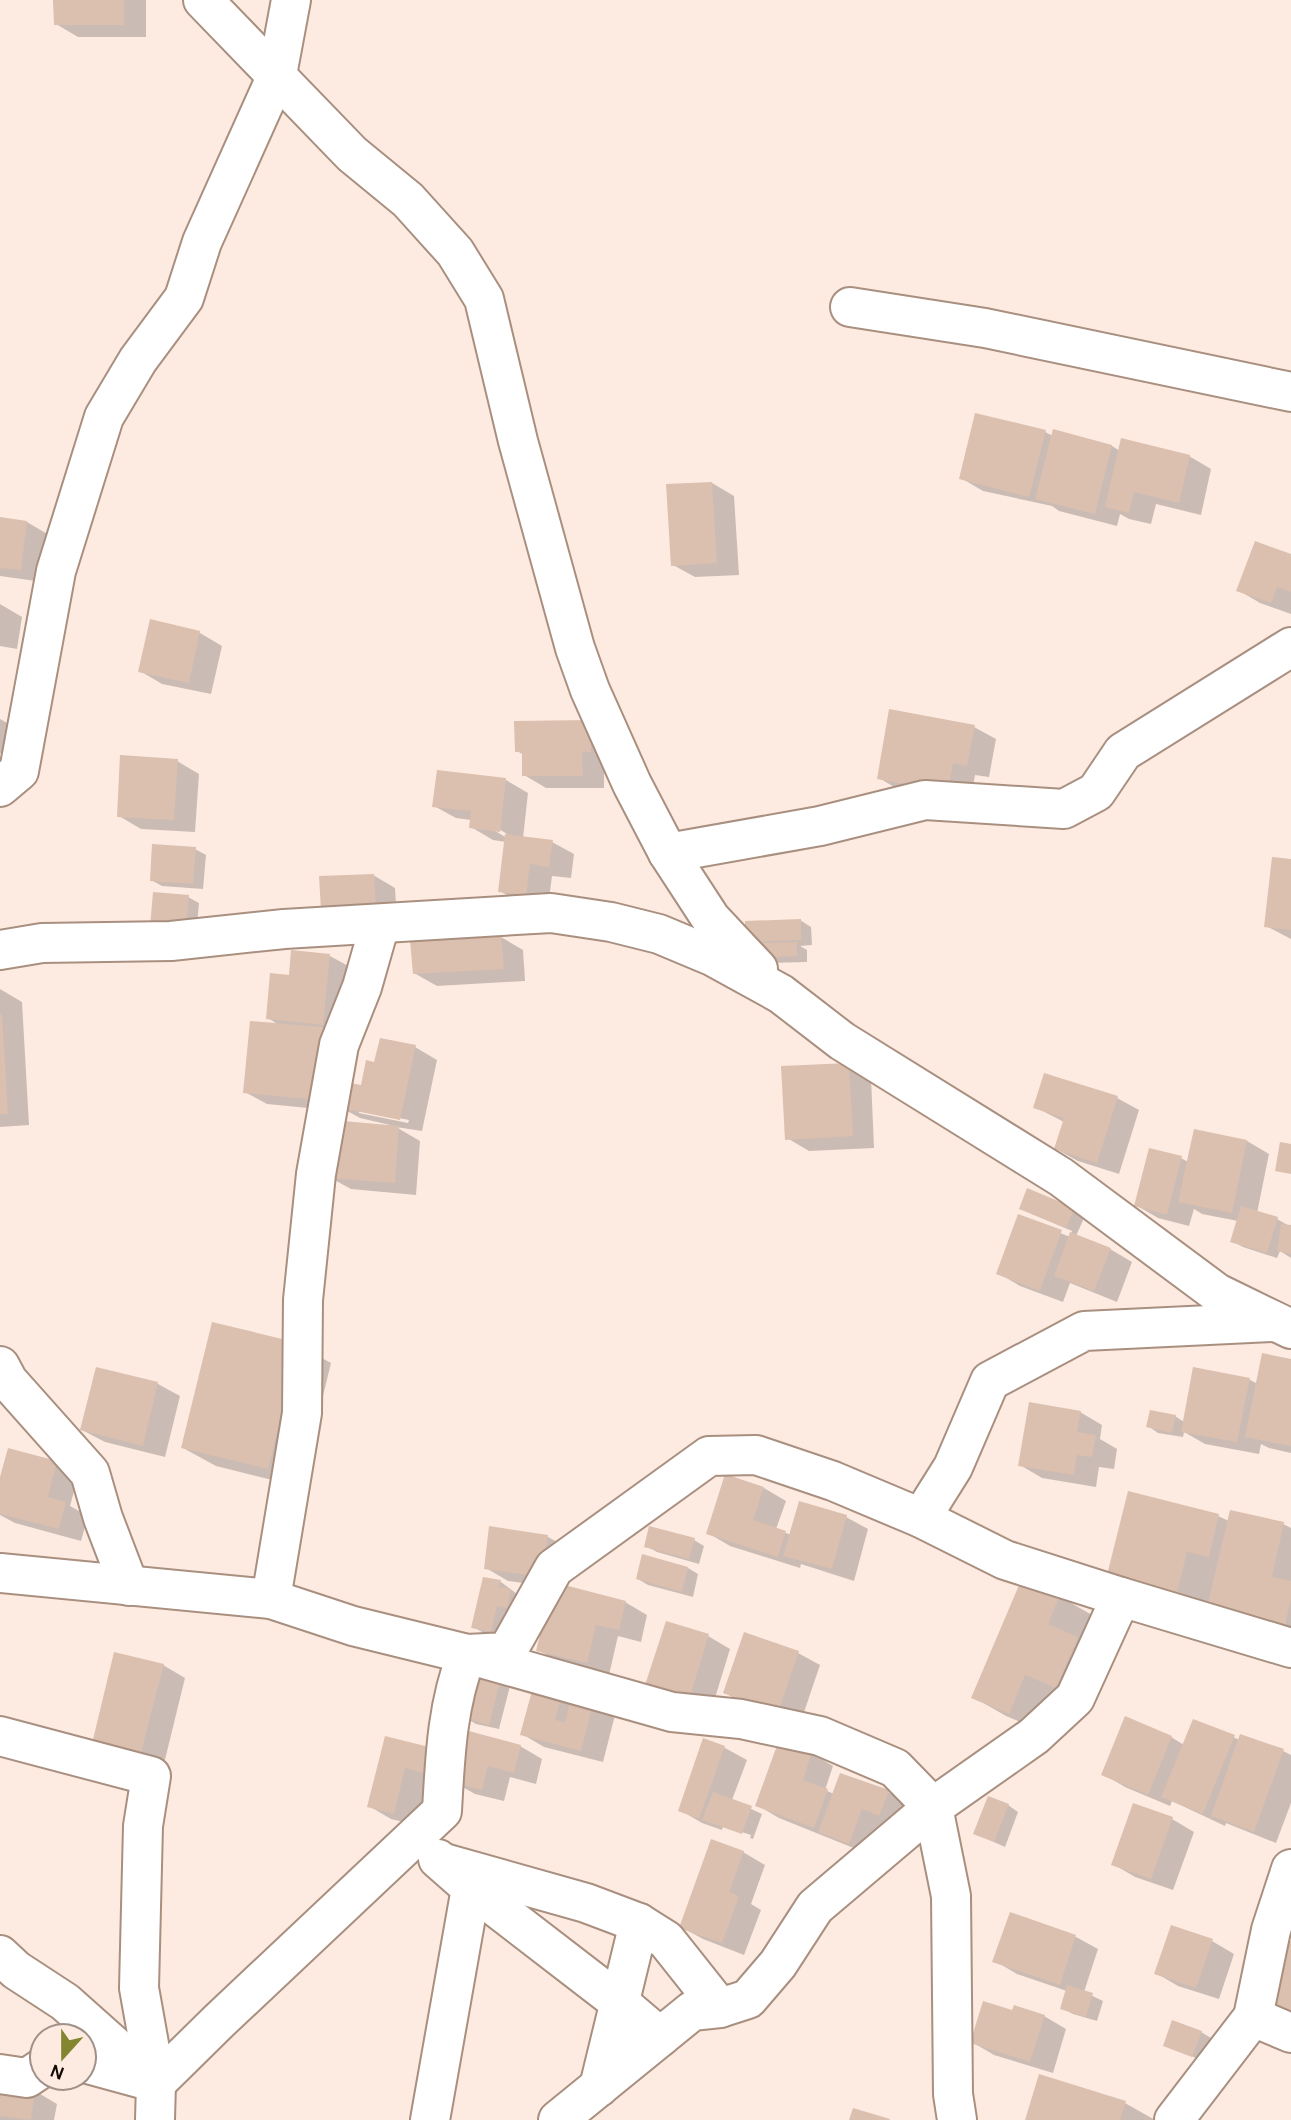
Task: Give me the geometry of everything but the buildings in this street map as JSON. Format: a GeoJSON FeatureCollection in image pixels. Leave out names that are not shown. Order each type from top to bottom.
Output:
{"type":"FeatureCollection","features":[{"type":"Feature","properties":{"kind":"street"},"geometry":{"type":"LineString","coordinates":[[203,0],[352,154],[408,200],[455,252],[484,299],[518,441],[575,648],[590,691],[632,784],[668,853],[711,919],[781,994]]}},
{"type":"Feature","properties":{"kind":"street"},"geometry":{"type":"LineString","coordinates":[[0,787],[19,771],[56,571],[104,417],[138,360],[184,298],[202,242],[277,75],[291,0]]}},
{"type":"Feature","properties":{"kind":"street"},"geometry":{"type":"LineString","coordinates":[[850,307],[985,328],[1291,392]]}},
{"type":"Feature","properties":{"kind":"street"},"geometry":{"type":"LineString","coordinates":[[668,853],[820,826],[925,800],[1064,809],[1096,792],[1123,752],[1291,647]]}},
{"type":"Feature","properties":{"kind":"street"},"geometry":{"type":"LineString","coordinates":[[0,950],[43,943],[171,941],[284,929],[551,914],[611,922],[659,934],[714,957],[781,994],[842,1041],[1061,1177],[1217,1293],[1283,1326]]}},
{"type":"Feature","properties":{"kind":"street"},"geometry":{"type":"LineString","coordinates":[[271,1599],[302,1413],[303,1300],[316,1174],[339,1045],[362,987],[380,924]]}},
{"type":"Feature","properties":{"kind":"street"},"geometry":{"type":"LineString","coordinates":[[921,1518],[953,1467],[990,1381],[1084,1331],[1283,1326]]}},
{"type":"Feature","properties":{"kind":"street"},"geometry":{"type":"LineString","coordinates":[[0,1366],[8,1381],[90,1473],[103,1518],[129,1586]]}},
{"type":"Feature","properties":{"kind":"street"},"geometry":{"type":"LineString","coordinates":[[467,1654],[507,1652],[554,1568],[709,1456],[755,1455],[833,1481],[921,1518],[1005,1560],[1291,1648]]}},
{"type":"Feature","properties":{"kind":"street"},"geometry":{"type":"LineString","coordinates":[[0,1573],[271,1599],[353,1626],[467,1654],[672,1712],[741,1719],[820,1736],[895,1768],[933,1807],[951,1896],[953,2094],[957,2120]]}},
{"type":"Feature","properties":{"kind":"street"},"geometry":{"type":"LineString","coordinates":[[558,2120],[692,2011],[720,2008],[748,1999],[778,1964],[815,1907],[933,1807],[1034,1736],[1075,1698],[1121,1597]]}},
{"type":"Feature","properties":{"kind":"street"},"geometry":{"type":"LineString","coordinates":[[161,2109],[414,1836],[442,1811],[447,1734],[457,1680],[467,1654]]}},
{"type":"Feature","properties":{"kind":"street"},"geometry":{"type":"LineString","coordinates":[[0,1736],[151,1776],[143,1826],[139,1988],[161,2109]]}},
{"type":"Feature","properties":{"kind":"street"},"geometry":{"type":"LineString","coordinates":[[414,1836],[457,1876],[660,2037]]}},
{"type":"Feature","properties":{"kind":"street"},"geometry":{"type":"LineString","coordinates":[[1174,2120],[1253,2017],[1271,1930],[1291,1869]]}},
{"type":"Feature","properties":{"kind":"street"},"geometry":{"type":"LineString","coordinates":[[457,1876],[586,1903],[639,1923],[666,1940],[720,2008]]}},
{"type":"Feature","properties":{"kind":"street"},"geometry":{"type":"LineString","coordinates":[[430,2120],[457,1876]]}},
{"type":"Feature","properties":{"kind":"street"},"geometry":{"type":"LineString","coordinates":[[599,2087],[639,1923]]}},
{"type":"Feature","properties":{"kind":"street"},"geometry":{"type":"LineString","coordinates":[[0,1955],[16,1970],[65,2002],[161,2109]]}},
{"type":"Feature","properties":{"kind":"street"},"geometry":{"type":"LineString","coordinates":[[1253,2017],[1291,2033]]}},
{"type":"Feature","properties":{"kind":"street"},"geometry":{"type":"LineString","coordinates":[[98,2071],[161,2109]]}},
{"type":"Feature","properties":{"kind":"street"},"geometry":{"type":"LineString","coordinates":[[0,2074],[28,2077]]}}]}
